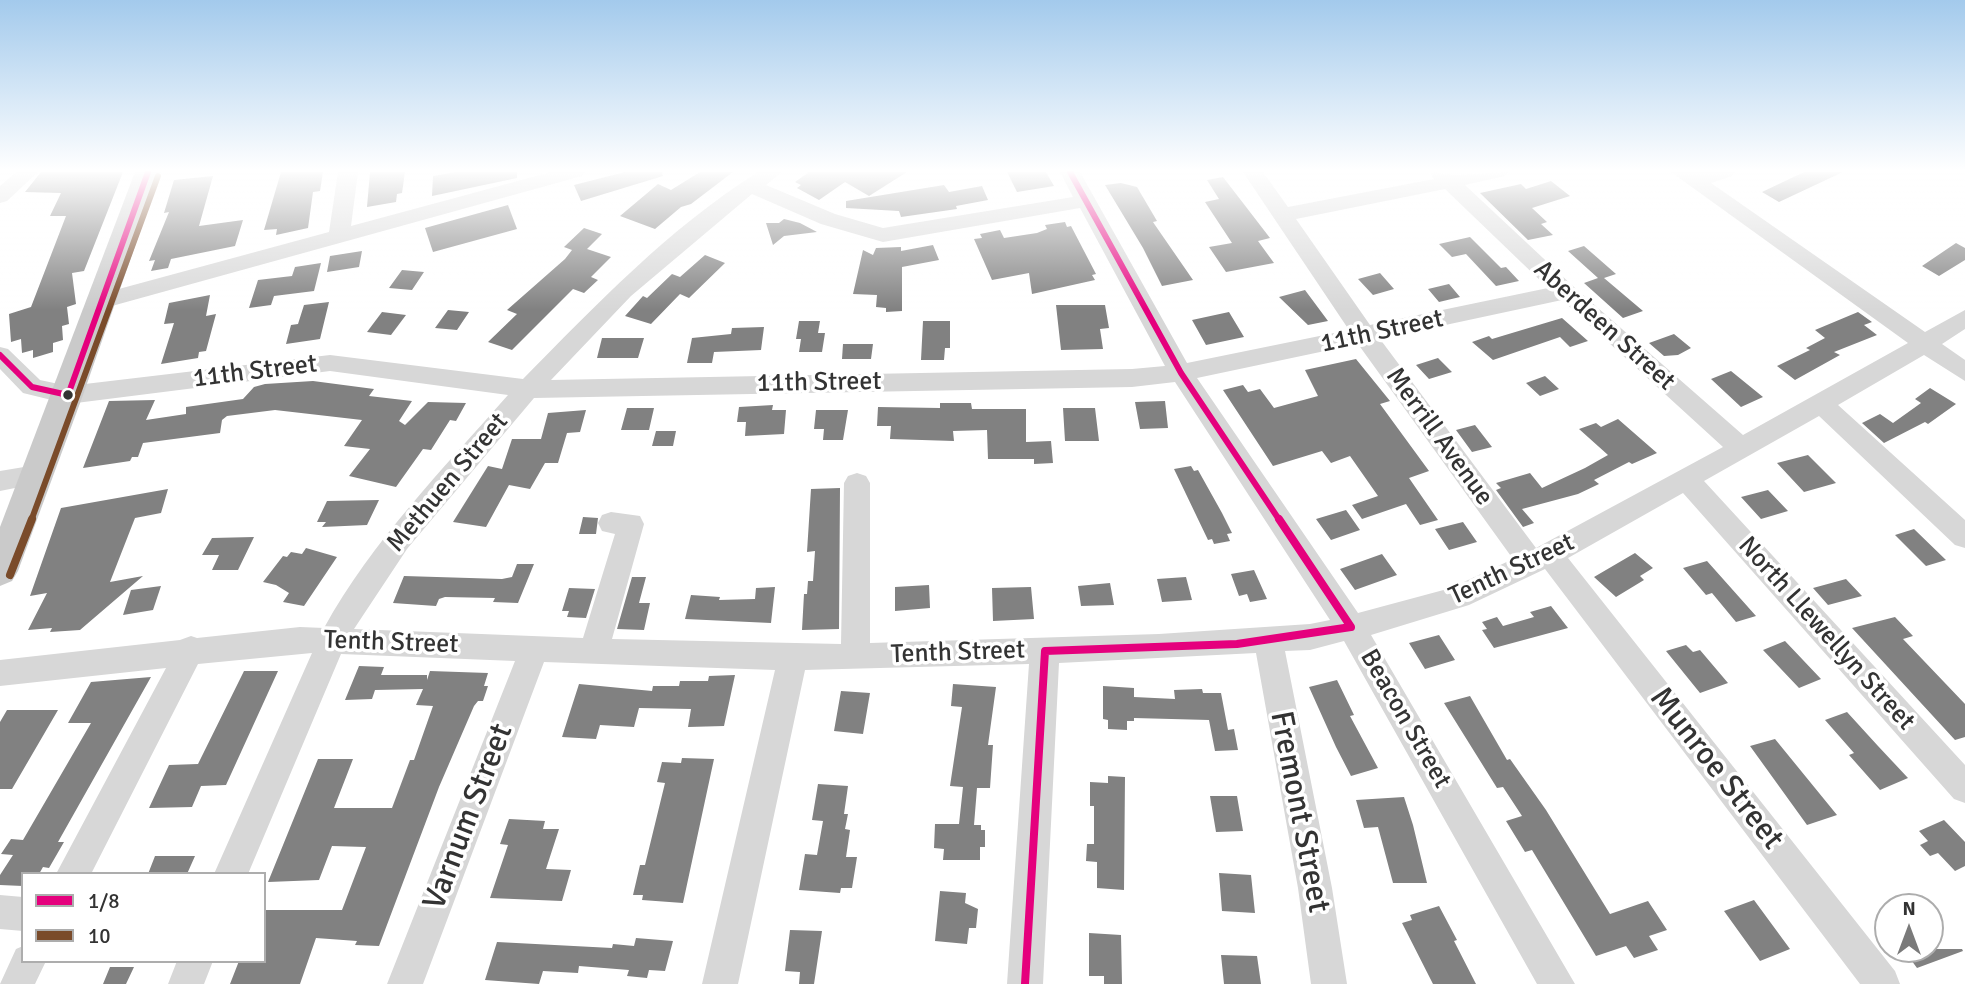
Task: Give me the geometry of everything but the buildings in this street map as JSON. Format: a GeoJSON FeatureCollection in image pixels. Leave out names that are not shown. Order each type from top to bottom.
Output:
{"type":"FeatureCollection","features":[{"type":"Feature","properties":{"kind":"main road"},"geometry":{"type":"LineString","coordinates":[[0,571],[68,395],[131,218]]}},
{"type":"Feature","properties":{"kind":"street"},"geometry":{"type":"LineString","coordinates":[[339,237],[342,218]]}},
{"type":"Feature","properties":{"kind":"street"},"geometry":{"type":"LineString","coordinates":[[101,301],[339,237],[398,218]]}},
{"type":"Feature","properties":{"kind":"street","name":"Methuen Street"},"geometry":{"type":"LineString","coordinates":[[232,872],[333,639],[397,541],[528,389],[648,268],[711,218]]}},
{"type":"Feature","properties":{"kind":"street"},"geometry":{"type":"LineString","coordinates":[[825,218],[883,235],[985,218]]}},
{"type":"Feature","properties":{"kind":"street","name":"Beacon Street"},"geometry":{"type":"LineString","coordinates":[[1095,218],[1181,373],[1352,627],[1557,984]]}},
{"type":"Feature","properties":{"kind":"street","name":"Merrill Avenue"},"geometry":{"type":"LineString","coordinates":[[1285,218],[1365,336],[1540,558]]}},
{"type":"Feature","properties":{"kind":"street","name":"Aberdeen Street"},"geometry":{"type":"LineString","coordinates":[[1487,218],[1742,449]]}},
{"type":"Feature","properties":{"kind":"street"},"geometry":{"type":"LineString","coordinates":[[1747,218],[1965,372]]}},
{"type":"Feature","properties":{"kind":"street","name":"11th Street"},"geometry":{"type":"LineString","coordinates":[[68,395],[330,363],[528,389],[1132,378],[1181,373],[1566,292]]}},
{"type":"Feature","properties":{"kind":"street","name":"Tenth Street"},"geometry":{"type":"LineString","coordinates":[[0,673],[191,649],[333,639],[534,649],[793,657],[1045,651],[1310,637],[1411,613],[1459,597],[1540,558],[1619,519],[1928,344],[1965,318]]}},
{"type":"Feature","properties":{"kind":"street"},"geometry":{"type":"LineString","coordinates":[[0,355],[32,387],[68,395]]}},
{"type":"Feature","properties":{"kind":"street"},"geometry":{"type":"LineString","coordinates":[[1821,404],[1965,537]]}},
{"type":"Feature","properties":{"kind":"street"},"geometry":{"type":"LineString","coordinates":[[0,481],[36,475]]}},
{"type":"Feature","properties":{"kind":"street","name":"North Llewellyn Street"},"geometry":{"type":"LineString","coordinates":[[1687,480],[1965,788]]}},
{"type":"Feature","properties":{"kind":"street"},"geometry":{"type":"LineString","coordinates":[[855,656],[858,592],[857,483]]}},
{"type":"Feature","properties":{"kind":"street"},"geometry":{"type":"LineString","coordinates":[[594,651],[631,524],[611,523]]}},
{"type":"Feature","properties":{"kind":"street","name":"Munroe Street"},"geometry":{"type":"LineString","coordinates":[[1540,558],[1882,984]]}},
{"type":"Feature","properties":{"kind":"street","name":"Fremont Street"},"geometry":{"type":"LineString","coordinates":[[1268,641],[1315,888],[1329,984]]}},
{"type":"Feature","properties":{"kind":"street"},"geometry":{"type":"LineString","coordinates":[[74,872],[191,649]]}},
{"type":"Feature","properties":{"kind":"street","name":"Varnum Street"},"geometry":{"type":"LineString","coordinates":[[405,984],[534,649]]}},
{"type":"Feature","properties":{"kind":"street"},"geometry":{"type":"LineString","coordinates":[[1025,984],[1045,651]]}},
{"type":"Feature","properties":{"kind":"street"},"geometry":{"type":"LineString","coordinates":[[720,984],[793,657]]}},
{"type":"Feature","properties":{"kind":"street"},"geometry":{"type":"LineString","coordinates":[[0,912],[21,914]]}},
{"type":"Feature","properties":{"kind":"street"},"geometry":{"type":"LineString","coordinates":[[16,984],[26,963]]}},
{"type":"Feature","properties":{"kind":"street"},"geometry":{"type":"LineString","coordinates":[[186,984],[194,963]]}},
{"type":"Feature","properties":{"kind":"transit line","name":"1/8"},"geometry":{"type":"LineString","coordinates":[[0,355],[32,387],[68,395],[132,218]]}},
{"type":"Feature","properties":{"kind":"transit line","name":"10"},"geometry":{"type":"LineString","coordinates":[[10,575],[78,399],[143,218]]}},
{"type":"Feature","properties":{"kind":"transit line","name":"1/8"},"geometry":{"type":"LineString","coordinates":[[1025,984],[1045,651],[1237,644],[1351,627],[1181,373],[1095,218]]}}]}
